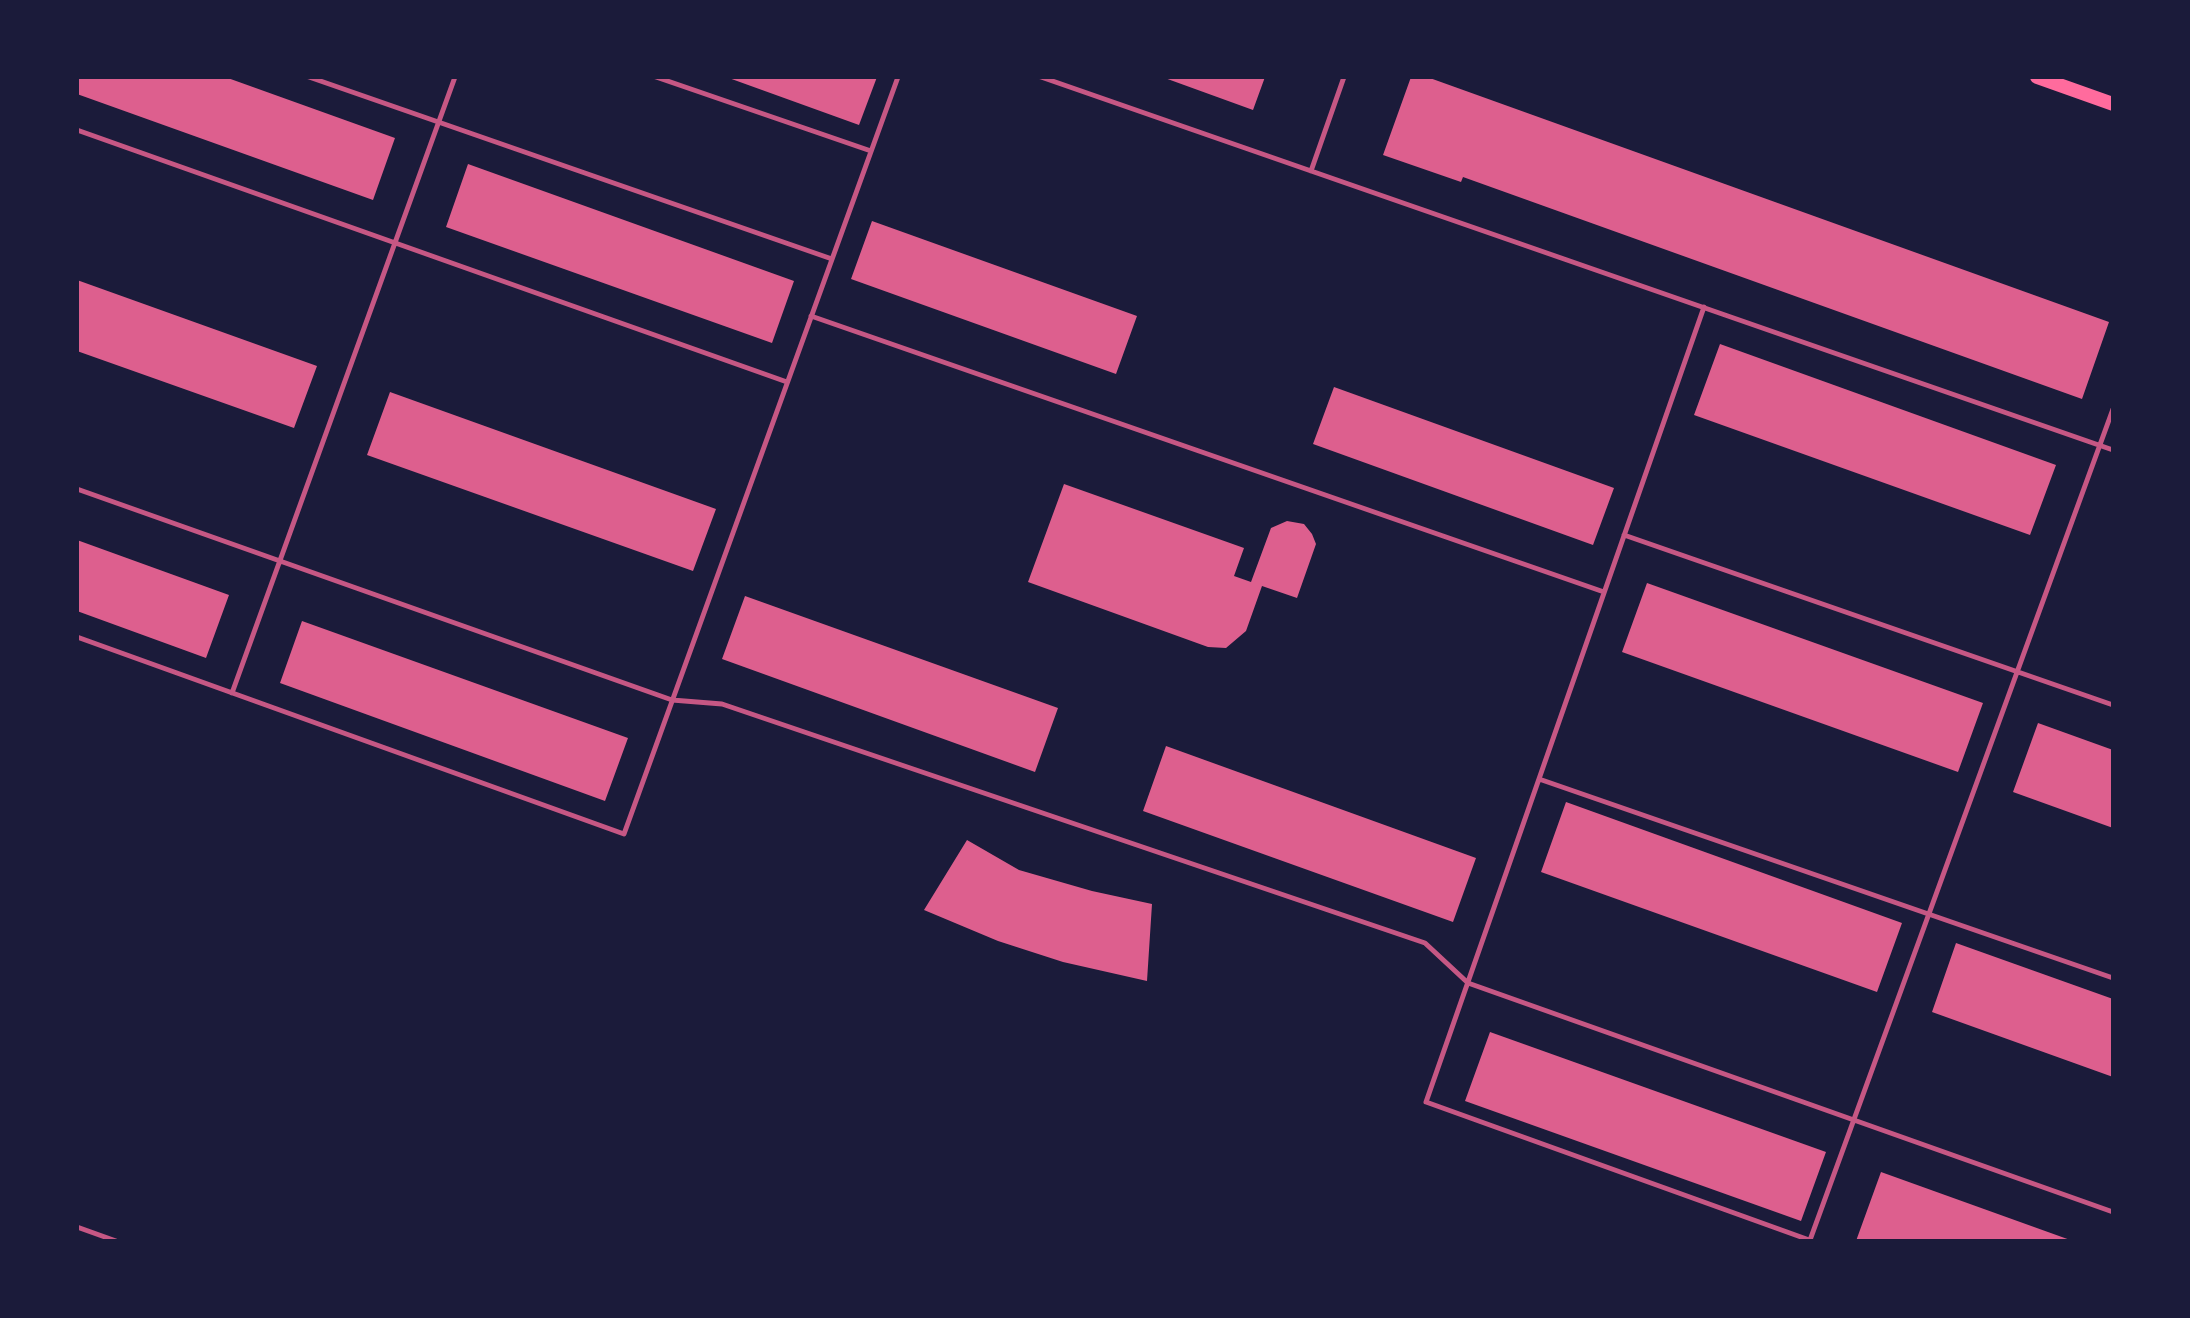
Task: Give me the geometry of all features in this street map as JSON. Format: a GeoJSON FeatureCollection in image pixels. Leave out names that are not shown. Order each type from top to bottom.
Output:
{"type":"FeatureCollection","features":[{"type":"Feature","properties":{"kind":"main road"},"geometry":{"type":"LineString","coordinates":[[2037,77],[2113,104]]}},
{"type":"Feature","properties":{"kind":"lane"},"geometry":{"type":"LineString","coordinates":[[309,77],[832,258]]}},
{"type":"Feature","properties":{"kind":"lane"},"geometry":{"type":"LineString","coordinates":[[232,693],[455,77]]}},
{"type":"Feature","properties":{"kind":"lane"},"geometry":{"type":"LineString","coordinates":[[656,77],[871,152]]}},
{"type":"Feature","properties":{"kind":"lane"},"geometry":{"type":"LineString","coordinates":[[77,637],[624,834],[898,77]]}},
{"type":"Feature","properties":{"kind":"lane"},"geometry":{"type":"LineString","coordinates":[[1041,77],[2113,450]]}},
{"type":"Feature","properties":{"kind":"lane"},"geometry":{"type":"LineString","coordinates":[[1311,171],[1344,77]]}},
{"type":"Feature","properties":{"kind":"lane"},"geometry":{"type":"LineString","coordinates":[[77,130],[787,382]]}},
{"type":"Feature","properties":{"kind":"lane"},"geometry":{"type":"LineString","coordinates":[[1704,307],[1426,1102],[1811,1241],[2113,409]]}},
{"type":"Feature","properties":{"kind":"lane"},"geometry":{"type":"LineString","coordinates":[[811,316],[1604,592]]}},
{"type":"Feature","properties":{"kind":"lane"},"geometry":{"type":"LineString","coordinates":[[77,489],[672,700],[722,704],[1424,943],[1468,983],[2113,1212]]}},
{"type":"Feature","properties":{"kind":"lane"},"geometry":{"type":"LineString","coordinates":[[1624,535],[2113,705]]}},
{"type":"Feature","properties":{"kind":"lane"},"geometry":{"type":"LineString","coordinates":[[1539,779],[2113,978]]}},
{"type":"Feature","properties":{"kind":"lane"},"geometry":{"type":"LineString","coordinates":[[77,1227],[116,1241]]}},
{"type":"Feature","properties":{"kind":"building"},"geometry":{"type":"Polygon","coordinates":[[[77,77],[225,77],[395,138],[373,200],[77,94],[77,77]]]}},
{"type":"Feature","properties":{"kind":"building"},"geometry":{"type":"Polygon","coordinates":[[[726,77],[877,77],[859,125],[726,77]]]}},
{"type":"Feature","properties":{"kind":"building"},"geometry":{"type":"Polygon","coordinates":[[[1162,77],[1265,77],[1253,110],[1162,77]]]}},
{"type":"Feature","properties":{"kind":"building"},"geometry":{"type":"Polygon","coordinates":[[[1411,77],[1427,77],[2109,322],[2082,399],[1463,177],[1461,182],[1383,155],[1411,77]]]}},
{"type":"Feature","properties":{"kind":"building"},"geometry":{"type":"Polygon","coordinates":[[[468,164],[794,281],[772,343],[446,227],[468,164]]]}},
{"type":"Feature","properties":{"kind":"building"},"geometry":{"type":"Polygon","coordinates":[[[872,221],[1137,316],[1116,374],[851,279],[872,221]]]}},
{"type":"Feature","properties":{"kind":"building"},"geometry":{"type":"Polygon","coordinates":[[[77,280],[317,366],[294,428],[77,351],[77,280]]]}},
{"type":"Feature","properties":{"kind":"building"},"geometry":{"type":"Polygon","coordinates":[[[1720,344],[2056,465],[2030,535],[1694,415],[1720,344]]]}},
{"type":"Feature","properties":{"kind":"building"},"geometry":{"type":"Polygon","coordinates":[[[1334,387],[1614,488],[1593,545],[1313,444],[1334,387]]]}},
{"type":"Feature","properties":{"kind":"building"},"geometry":{"type":"Polygon","coordinates":[[[390,392],[716,509],[693,571],[367,455],[390,392]]]}},
{"type":"Feature","properties":{"kind":"building"},"geometry":{"type":"Polygon","coordinates":[[[1064,484],[1244,548],[1234,576],[1251,582],[1271,528],[1287,521],[1304,524],[1316,544],[1297,598],[1262,586],[1246,631],[1226,648],[1208,647],[1028,582],[1064,484]]]}},
{"type":"Feature","properties":{"kind":"building"},"geometry":{"type":"Polygon","coordinates":[[[77,540],[229,595],[206,658],[77,611],[77,540]]]}},
{"type":"Feature","properties":{"kind":"building"},"geometry":{"type":"Polygon","coordinates":[[[1647,583],[1983,703],[1958,772],[1622,652],[1647,583]]]}},
{"type":"Feature","properties":{"kind":"building"},"geometry":{"type":"Polygon","coordinates":[[[745,596],[1058,708],[1035,772],[722,659],[745,596]]]}},
{"type":"Feature","properties":{"kind":"building"},"geometry":{"type":"Polygon","coordinates":[[[302,621],[628,738],[605,801],[280,683],[302,621]]]}},
{"type":"Feature","properties":{"kind":"building"},"geometry":{"type":"Polygon","coordinates":[[[2038,723],[2113,750],[2113,828],[2013,792],[2038,723]]]}},
{"type":"Feature","properties":{"kind":"building"},"geometry":{"type":"Polygon","coordinates":[[[1166,746],[1476,858],[1453,922],[1143,811],[1166,746]]]}},
{"type":"Feature","properties":{"kind":"building"},"geometry":{"type":"Polygon","coordinates":[[[1566,802],[1902,923],[1877,992],[1541,872],[1566,802]]]}},
{"type":"Feature","properties":{"kind":"building"},"geometry":{"type":"Polygon","coordinates":[[[967,840],[1019,870],[1092,891],[1152,904],[1147,981],[1063,962],[998,941],[924,910],[967,840]]]}},
{"type":"Feature","properties":{"kind":"building"},"geometry":{"type":"Polygon","coordinates":[[[1956,943],[2113,999],[2113,1077],[1932,1012],[1956,943]]]}},
{"type":"Feature","properties":{"kind":"building"},"geometry":{"type":"Polygon","coordinates":[[[1490,1032],[1826,1152],[1801,1221],[1465,1101],[1490,1032]]]}},
{"type":"Feature","properties":{"kind":"building"},"geometry":{"type":"Polygon","coordinates":[[[1881,1172],[2073,1241],[1856,1241],[1881,1172]]]}}]}
